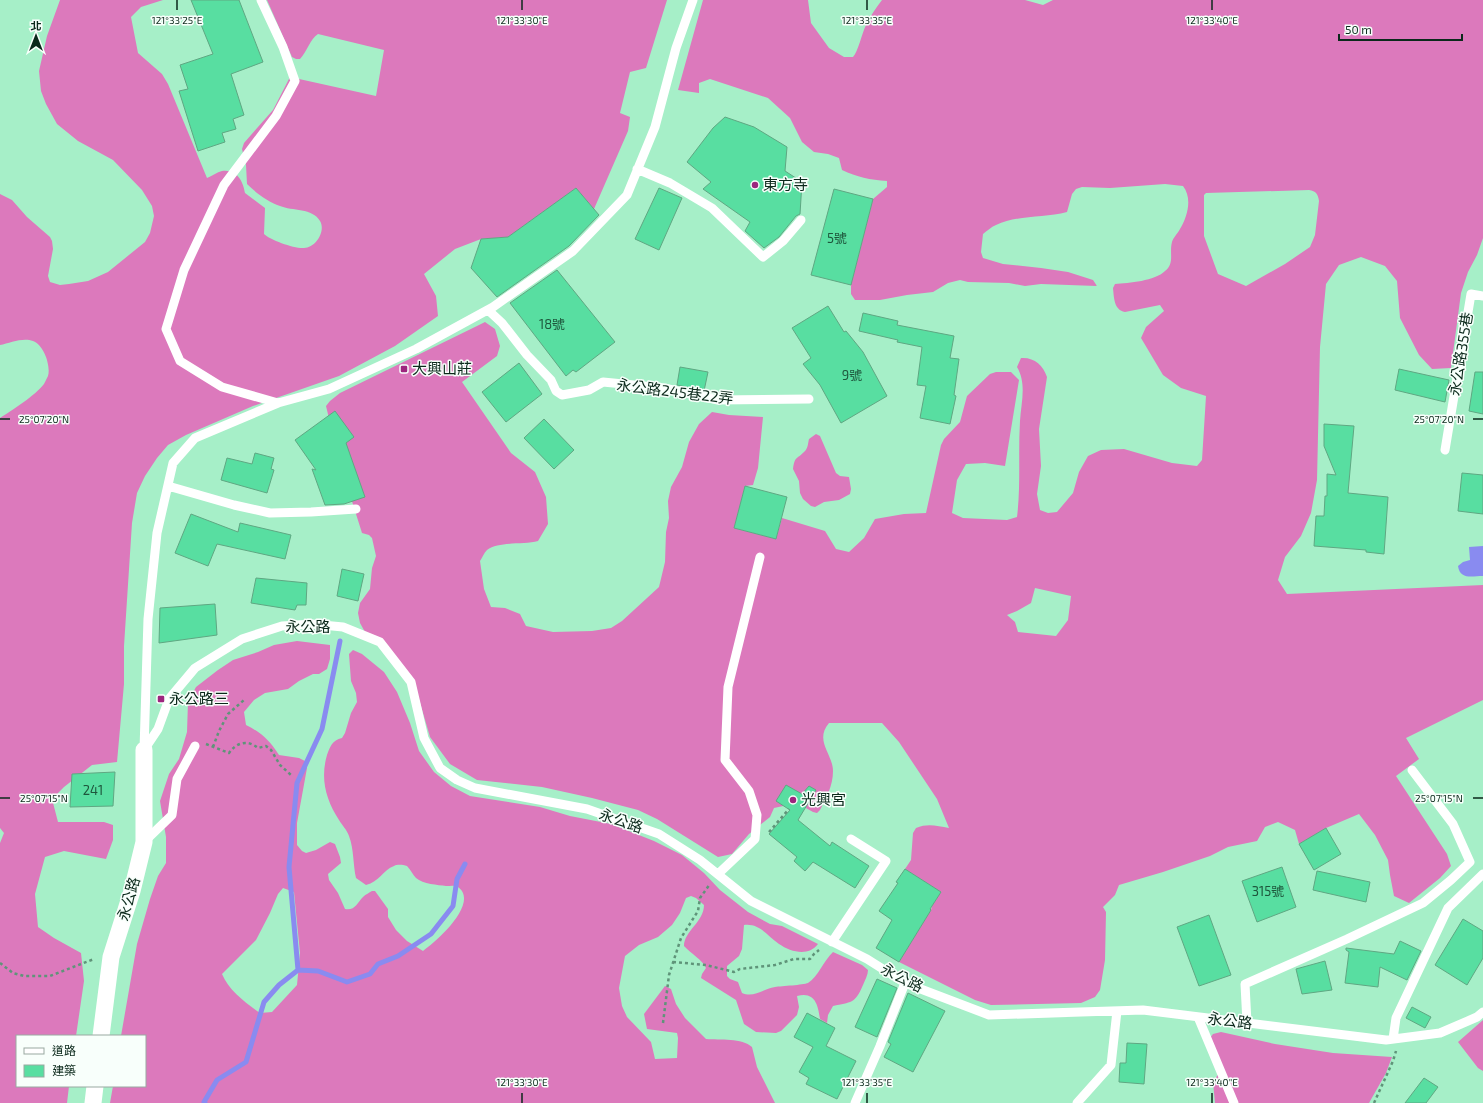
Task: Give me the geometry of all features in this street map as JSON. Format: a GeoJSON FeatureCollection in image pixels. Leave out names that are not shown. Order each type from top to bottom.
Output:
{"type":"FeatureCollection","features":[{"type":"Feature","properties":{"kind":"street","name":"永公路"},"geometry":{"type":"LineString","coordinates":[[102,1035],[111,957],[132,891],[144,842],[144,750]]}},
{"type":"Feature","properties":{"kind":"street"},"geometry":{"type":"LineString","coordinates":[[94,1103],[96,1087]]}},
{"type":"Feature","properties":{"kind":"lane"},"geometry":{"type":"LineString","coordinates":[[261,0],[283,47],[294,81],[276,116],[224,185],[184,270],[166,329],[180,361],[222,387],[278,403]]}},
{"type":"Feature","properties":{"kind":"lane"},"geometry":{"type":"LineString","coordinates":[[144,750],[148,619],[157,533],[173,464],[195,438],[278,403],[329,389],[416,349],[488,310],[573,252],[627,195],[655,127],[676,48],[693,0]]}},
{"type":"Feature","properties":{"kind":"lane"},"geometry":{"type":"LineString","coordinates":[[637,169],[670,183],[712,208],[763,258],[783,241],[801,220]]}},
{"type":"Feature","properties":{"kind":"lane","name":"永公路355巷"},"geometry":{"type":"LineString","coordinates":[[1446,450],[1471,294],[1483,296]]}},
{"type":"Feature","properties":{"kind":"lane","name":"永公路245巷22弄"},"geometry":{"type":"LineString","coordinates":[[488,310],[502,323],[527,355],[551,380],[556,391],[562,395],[589,390],[604,382],[664,388],[718,400],[809,399]]}},
{"type":"Feature","properties":{"kind":"lane"},"geometry":{"type":"LineString","coordinates":[[168,486],[234,505],[270,513],[356,509]]}},
{"type":"Feature","properties":{"kind":"lane"},"geometry":{"type":"LineString","coordinates":[[718,874],[755,839],[757,815],[749,791],[725,760],[728,687],[760,557]]}},
{"type":"Feature","properties":{"kind":"lane","name":"永公路"},"geometry":{"type":"LineString","coordinates":[[144,750],[158,729],[169,699],[195,668],[228,647],[242,639],[282,626],[312,624],[343,627],[380,642],[411,682],[424,738],[440,768],[457,780],[475,788],[587,809],[659,834],[700,860],[751,901],[867,959],[905,983],[989,1014],[1143,1010],[1386,1040],[1440,1033],[1477,1017],[1483,1012]]}},
{"type":"Feature","properties":{"kind":"lane"},"geometry":{"type":"LineString","coordinates":[[144,842],[172,815],[177,779],[195,746]]}},
{"type":"Feature","properties":{"kind":"lane"},"geometry":{"type":"LineString","coordinates":[[1247,1023],[1245,984],[1347,939],[1423,903],[1470,862],[1453,824],[1412,770]]}},
{"type":"Feature","properties":{"kind":"lane"},"geometry":{"type":"LineString","coordinates":[[832,942],[886,861],[851,839]]}},
{"type":"Feature","properties":{"kind":"lane"},"geometry":{"type":"LineString","coordinates":[[1393,1039],[1396,1018],[1448,908],[1483,874]]}},
{"type":"Feature","properties":{"kind":"lane"},"geometry":{"type":"LineString","coordinates":[[855,1103],[905,983]]}},
{"type":"Feature","properties":{"kind":"lane"},"geometry":{"type":"LineString","coordinates":[[1077,1103],[1111,1065],[1117,1011]]}},
{"type":"Feature","properties":{"kind":"lane"},"geometry":{"type":"LineString","coordinates":[[1198,1017],[1234,1103]]}},
{"type":"Feature","properties":{"kind":"path"},"geometry":{"type":"LineString","coordinates":[[213,747],[228,714],[244,700]]}},
{"type":"Feature","properties":{"kind":"path"},"geometry":{"type":"LineString","coordinates":[[195,746],[201,742],[229,753],[234,746],[245,742],[254,744],[258,748],[266,746],[271,750],[280,766],[291,775]]}},
{"type":"Feature","properties":{"kind":"path"},"geometry":{"type":"LineString","coordinates":[[755,839],[763,838],[789,809]]}},
{"type":"Feature","properties":{"kind":"path"},"geometry":{"type":"LineString","coordinates":[[663,1023],[669,975],[681,938],[698,911],[700,898],[711,882]]}},
{"type":"Feature","properties":{"kind":"path"},"geometry":{"type":"LineString","coordinates":[[0,963],[13,973],[24,976],[50,976],[98,957],[111,957]]}},
{"type":"Feature","properties":{"kind":"path"},"geometry":{"type":"LineString","coordinates":[[673,962],[706,965],[734,972],[740,969],[775,965],[794,959],[810,959]]}},
{"type":"Feature","properties":{"kind":"path"},"geometry":{"type":"LineString","coordinates":[[1374,1103],[1397,1052],[1393,1039]]}},
{"type":"Feature","properties":{"kind":"shaded area"},"geometry":{"type":"Polygon","coordinates":[[[60,0],[163,0],[141,7],[131,17],[138,53],[162,74],[168,84],[207,178],[222,171],[232,172],[235,174],[241,180],[245,193],[265,208],[264,234],[283,244],[304,248],[312,245],[319,238],[322,229],[320,221],[317,217],[307,212],[285,208],[271,202],[258,194],[247,184],[246,165],[242,149],[244,143],[273,110],[290,77],[376,96],[384,50],[318,34],[315,36],[300,59],[296,59],[292,57],[267,0],[667,0],[646,68],[630,72],[620,113],[630,117],[628,131],[594,209],[576,188],[508,237],[481,239],[455,249],[424,274],[436,296],[438,316],[395,346],[339,376],[253,406],[186,435],[168,445],[145,476],[137,493],[132,523],[124,646],[124,684],[117,762],[92,765],[64,787],[52,799],[58,822],[104,822],[113,825],[113,840],[106,859],[64,851],[45,857],[35,894],[38,927],[81,953],[84,981],[76,1035],[16,1035],[16,1087],[69,1087],[67,1103],[0,1103],[0,843],[4,833],[0,828],[0,418],[35,393],[44,384],[49,372],[46,356],[37,343],[29,340],[21,340],[0,345],[0,194],[12,200],[27,217],[50,237],[53,249],[48,276],[50,282],[60,285],[88,281],[108,272],[145,242],[150,233],[154,216],[152,206],[142,190],[113,160],[78,141],[57,124],[41,91],[39,71],[47,36],[60,0]]]}},
{"type":"Feature","properties":{"kind":"shaded area"},"geometry":{"type":"Polygon","coordinates":[[[703,0],[808,0],[811,23],[829,48],[844,57],[853,57],[857,51],[864,28],[882,0],[1025,0],[1043,5],[1053,0],[1483,0],[1483,238],[1477,255],[1468,272],[1461,293],[1451,368],[1432,369],[1419,355],[1400,318],[1397,281],[1385,266],[1361,257],[1339,265],[1326,284],[1320,347],[1317,480],[1311,513],[1301,536],[1285,557],[1278,580],[1287,594],[1483,585],[1483,700],[1406,738],[1419,759],[1396,776],[1447,854],[1451,866],[1440,878],[1409,903],[1394,896],[1388,860],[1375,835],[1359,814],[1326,828],[1299,844],[1295,830],[1278,822],[1265,827],[1257,841],[1228,847],[1210,856],[1119,885],[1115,895],[1103,907],[1106,912],[1105,960],[1100,990],[1095,997],[1081,1003],[991,1005],[975,1000],[899,962],[941,892],[905,869],[911,860],[913,833],[916,828],[932,825],[949,828],[937,799],[899,742],[882,723],[829,723],[823,736],[825,747],[832,765],[833,776],[829,792],[820,810],[817,813],[813,812],[797,803],[774,808],[770,817],[749,834],[732,854],[718,857],[657,819],[638,810],[542,787],[477,780],[450,764],[430,737],[414,682],[365,632],[360,623],[358,613],[360,603],[370,589],[372,568],[376,556],[372,538],[369,535],[362,533],[339,460],[326,406],[340,393],[485,322],[495,329],[500,346],[497,356],[462,382],[511,453],[535,472],[546,497],[548,524],[538,541],[498,545],[487,550],[480,561],[484,589],[491,607],[505,608],[520,614],[526,626],[553,632],[592,631],[611,628],[622,621],[659,587],[665,562],[666,532],[669,518],[668,501],[671,487],[682,467],[689,442],[699,424],[712,412],[729,415],[763,417],[758,468],[753,485],[745,486],[734,528],[776,539],[782,518],[825,531],[836,549],[849,552],[864,538],[875,519],[904,514],[926,513],[941,445],[944,439],[960,422],[967,396],[990,374],[996,372],[1011,372],[1019,380],[1005,466],[985,463],[966,464],[957,480],[952,513],[963,518],[1007,520],[1017,517],[1019,493],[1020,421],[1023,387],[1017,367],[1021,358],[1034,360],[1040,365],[1047,377],[1039,429],[1041,466],[1037,494],[1040,510],[1048,513],[1057,512],[1073,493],[1079,472],[1088,456],[1101,450],[1124,449],[1172,463],[1197,466],[1202,460],[1206,396],[1181,388],[1163,375],[1141,338],[1146,327],[1164,311],[1160,305],[1125,312],[1121,311],[1115,303],[1113,288],[1115,284],[1142,281],[1155,277],[1168,268],[1171,261],[1171,246],[1173,239],[1183,224],[1187,214],[1188,197],[1183,186],[1165,184],[1110,188],[1082,187],[1076,189],[1072,194],[1067,212],[1004,222],[992,227],[983,234],[981,252],[983,258],[1003,264],[1068,272],[1093,280],[1097,286],[1041,284],[1025,286],[1009,283],[968,282],[960,280],[948,283],[933,292],[880,300],[855,300],[851,294],[851,285],[873,199],[887,187],[887,181],[864,178],[842,170],[839,158],[828,154],[814,152],[802,142],[790,118],[768,98],[710,79],[699,83],[699,93],[678,90],[703,0]],[[1309,190],[1206,193],[1204,195],[1204,236],[1218,274],[1246,286],[1285,264],[1310,247],[1315,235],[1319,201],[1316,193],[1309,190]],[[1035,588],[1031,603],[1007,615],[1015,622],[1018,632],[1056,636],[1068,620],[1071,596],[1035,588]]]}},
{"type":"Feature","properties":{"kind":"shaded area"},"geometry":{"type":"Polygon","coordinates":[[[816,434],[820,436],[836,473],[840,476],[849,477],[851,489],[850,494],[839,500],[824,502],[815,507],[811,506],[803,499],[800,493],[799,481],[793,469],[795,460],[805,451],[808,446],[809,439],[816,434]]]}},
{"type":"Feature","properties":{"kind":"shaded area"},"geometry":{"type":"Polygon","coordinates":[[[1483,546],[1483,576],[1471,577],[1461,573],[1458,566],[1463,562],[1470,560],[1469,547],[1483,546]]]}},
{"type":"Feature","properties":{"kind":"shaded area"},"geometry":{"type":"Polygon","coordinates":[[[297,641],[330,645],[330,659],[327,669],[319,674],[313,674],[299,681],[288,689],[265,693],[254,700],[244,712],[246,725],[265,737],[279,755],[299,758],[305,761],[307,768],[297,823],[297,845],[306,853],[316,850],[330,842],[335,844],[341,863],[328,874],[329,880],[338,893],[345,909],[354,908],[365,895],[375,891],[388,909],[388,917],[396,930],[407,941],[423,951],[454,922],[464,902],[463,894],[458,887],[435,885],[423,882],[416,878],[407,866],[397,865],[390,868],[374,881],[366,885],[356,878],[351,841],[334,812],[324,781],[325,764],[329,749],[336,740],[342,738],[345,733],[351,713],[357,702],[356,693],[351,681],[349,654],[353,650],[362,654],[384,672],[397,692],[410,723],[419,751],[434,772],[451,786],[470,796],[540,807],[570,816],[611,824],[654,841],[682,855],[704,873],[720,890],[748,912],[770,924],[782,926],[818,944],[809,951],[794,951],[779,944],[759,928],[744,925],[742,949],[739,956],[727,966],[727,976],[738,982],[742,993],[758,993],[775,987],[808,983],[815,977],[833,952],[862,965],[868,970],[868,974],[860,991],[852,1001],[833,1006],[828,1015],[827,1023],[820,1019],[817,1004],[812,997],[803,995],[797,996],[799,1007],[797,1015],[781,1031],[776,1033],[756,1032],[744,1024],[736,1000],[701,978],[706,968],[702,962],[684,946],[687,936],[701,916],[704,905],[696,898],[691,896],[686,898],[680,913],[672,925],[658,937],[639,945],[625,956],[619,988],[622,1006],[627,1017],[651,1042],[655,1059],[677,1058],[677,1033],[647,1029],[644,1014],[665,986],[671,989],[676,1004],[685,1018],[706,1039],[743,1042],[752,1047],[757,1067],[775,1103],[110,1103],[113,1087],[146,1087],[146,1035],[121,1035],[137,944],[158,876],[166,863],[166,837],[160,801],[169,774],[179,759],[187,732],[188,702],[196,687],[218,670],[233,660],[274,645],[297,641]],[[283,888],[278,894],[256,940],[222,974],[233,991],[244,1001],[260,1013],[272,1012],[297,985],[300,953],[294,892],[283,888]]]}},
{"type":"Feature","properties":{"kind":"shaded area"},"geometry":{"type":"Polygon","coordinates":[[[1483,1020],[1483,1071],[1478,1068],[1458,1042],[1483,1020]]]}},
{"type":"Feature","properties":{"kind":"shaded area"},"geometry":{"type":"Polygon","coordinates":[[[1221,1032],[1275,1044],[1333,1053],[1392,1057],[1386,1073],[1369,1103],[1215,1103],[1213,1082],[1223,1067],[1210,1038],[1213,1034],[1221,1032]]]}},
{"type":"Feature","properties":{"kind":"building"},"geometry":{"type":"Polygon","coordinates":[[[191,0],[239,0],[263,62],[231,74],[244,115],[233,119],[236,129],[222,133],[225,142],[198,151],[179,91],[188,89],[180,65],[213,54],[191,0]]]}},
{"type":"Feature","properties":{"kind":"building","name":"東方寺"},"geometry":{"type":"Polygon","coordinates":[[[725,117],[754,127],[787,147],[785,171],[802,182],[800,214],[796,216],[779,237],[764,248],[745,231],[750,222],[703,189],[711,182],[687,162],[713,128],[725,117]]]}},
{"type":"Feature","properties":{"kind":"building"},"geometry":{"type":"Polygon","coordinates":[[[576,188],[599,215],[569,246],[497,297],[471,268],[481,239],[508,237],[576,188]]]}},
{"type":"Feature","properties":{"kind":"building"},"geometry":{"type":"Polygon","coordinates":[[[659,188],[682,198],[659,250],[635,239],[659,188]]]}},
{"type":"Feature","properties":{"kind":"building"},"geometry":{"type":"Polygon","coordinates":[[[834,189],[873,199],[851,285],[811,275],[834,189]]]}},
{"type":"Feature","properties":{"kind":"building"},"geometry":{"type":"Polygon","coordinates":[[[557,270],[615,342],[576,372],[573,370],[566,376],[510,303],[557,270]]]}},
{"type":"Feature","properties":{"kind":"building"},"geometry":{"type":"Polygon","coordinates":[[[828,306],[844,332],[846,331],[863,352],[887,396],[841,423],[820,385],[803,364],[811,358],[792,328],[828,306]]]}},
{"type":"Feature","properties":{"kind":"building"},"geometry":{"type":"Polygon","coordinates":[[[863,313],[898,321],[897,325],[954,336],[950,358],[959,359],[954,395],[956,396],[950,424],[920,418],[926,386],[917,385],[922,347],[897,342],[898,340],[859,331],[863,313]]]}},
{"type":"Feature","properties":{"kind":"building"},"geometry":{"type":"Polygon","coordinates":[[[519,363],[542,394],[506,422],[482,392],[519,363]]]}},
{"type":"Feature","properties":{"kind":"building"},"geometry":{"type":"Polygon","coordinates":[[[680,367],[708,372],[704,391],[677,385],[680,367]]]}},
{"type":"Feature","properties":{"kind":"building"},"geometry":{"type":"Polygon","coordinates":[[[1399,369],[1449,380],[1445,402],[1395,390],[1399,369]]]}},
{"type":"Feature","properties":{"kind":"building"},"geometry":{"type":"Polygon","coordinates":[[[1475,372],[1483,372],[1483,414],[1469,411],[1475,372]]]}},
{"type":"Feature","properties":{"kind":"building"},"geometry":{"type":"Polygon","coordinates":[[[335,411],[354,437],[346,443],[365,497],[344,504],[325,505],[312,469],[316,470],[295,440],[335,411]]]}},
{"type":"Feature","properties":{"kind":"building"},"geometry":{"type":"Polygon","coordinates":[[[544,419],[574,450],[554,469],[524,438],[544,419]]]}},
{"type":"Feature","properties":{"kind":"building"},"geometry":{"type":"Polygon","coordinates":[[[1324,424],[1354,426],[1348,493],[1388,497],[1384,554],[1366,552],[1366,550],[1314,546],[1316,516],[1324,516],[1325,496],[1327,496],[1327,474],[1336,475],[1324,446],[1324,424]]]}},
{"type":"Feature","properties":{"kind":"building"},"geometry":{"type":"Polygon","coordinates":[[[255,453],[274,458],[271,469],[274,470],[267,493],[221,480],[227,458],[252,464],[255,453]]]}},
{"type":"Feature","properties":{"kind":"building"},"geometry":{"type":"Polygon","coordinates":[[[1462,473],[1483,475],[1483,514],[1458,511],[1462,473]]]}},
{"type":"Feature","properties":{"kind":"building"},"geometry":{"type":"Polygon","coordinates":[[[745,486],[787,497],[776,539],[734,528],[745,486]]]}},
{"type":"Feature","properties":{"kind":"building"},"geometry":{"type":"Polygon","coordinates":[[[191,514],[238,532],[240,523],[291,535],[285,559],[217,544],[208,566],[175,553],[191,514]]]}},
{"type":"Feature","properties":{"kind":"building"},"geometry":{"type":"Polygon","coordinates":[[[342,569],[364,574],[358,601],[337,596],[342,569]]]}},
{"type":"Feature","properties":{"kind":"building"},"geometry":{"type":"Polygon","coordinates":[[[256,578],[307,583],[306,605],[297,605],[295,610],[251,603],[256,578]]]}},
{"type":"Feature","properties":{"kind":"building"},"geometry":{"type":"Polygon","coordinates":[[[215,604],[217,635],[159,643],[160,608],[215,604]]]}},
{"type":"Feature","properties":{"kind":"building"},"geometry":{"type":"Polygon","coordinates":[[[115,772],[113,806],[70,807],[72,774],[115,772]]]}},
{"type":"Feature","properties":{"kind":"building"},"geometry":{"type":"Polygon","coordinates":[[[786,785],[802,794],[809,786],[816,790],[798,820],[830,846],[832,842],[869,866],[855,888],[813,862],[805,871],[794,861],[797,857],[769,834],[790,810],[776,801],[786,785]]]}},
{"type":"Feature","properties":{"kind":"building"},"geometry":{"type":"Polygon","coordinates":[[[1326,828],[1341,854],[1314,870],[1299,844],[1326,828]]]}},
{"type":"Feature","properties":{"kind":"building"},"geometry":{"type":"Polygon","coordinates":[[[1282,867],[1296,907],[1257,922],[1242,881],[1282,867]]]}},
{"type":"Feature","properties":{"kind":"building"},"geometry":{"type":"Polygon","coordinates":[[[905,869],[941,892],[899,962],[876,948],[892,920],[879,911],[898,883],[896,882],[905,869]]]}},
{"type":"Feature","properties":{"kind":"building"},"geometry":{"type":"Polygon","coordinates":[[[1317,871],[1370,882],[1366,902],[1313,890],[1317,871]]]}},
{"type":"Feature","properties":{"kind":"building"},"geometry":{"type":"Polygon","coordinates":[[[1209,915],[1231,975],[1199,986],[1177,927],[1209,915]]]}},
{"type":"Feature","properties":{"kind":"building"},"geometry":{"type":"Polygon","coordinates":[[[1463,919],[1483,931],[1483,958],[1467,985],[1435,965],[1463,919]]]}},
{"type":"Feature","properties":{"kind":"building"},"geometry":{"type":"Polygon","coordinates":[[[1400,941],[1421,951],[1407,980],[1380,967],[1378,987],[1345,983],[1349,952],[1346,948],[1394,954],[1400,941]]]}},
{"type":"Feature","properties":{"kind":"building"},"geometry":{"type":"Polygon","coordinates":[[[1325,961],[1332,990],[1302,994],[1296,969],[1325,961]]]}},
{"type":"Feature","properties":{"kind":"building"},"geometry":{"type":"Polygon","coordinates":[[[877,979],[897,988],[877,1037],[855,1027],[877,979]]]}},
{"type":"Feature","properties":{"kind":"building"},"geometry":{"type":"Polygon","coordinates":[[[908,993],[945,1011],[913,1072],[884,1057],[891,1044],[888,1042],[908,993]]]}},
{"type":"Feature","properties":{"kind":"building"},"geometry":{"type":"Polygon","coordinates":[[[1412,1007],[1431,1017],[1425,1028],[1406,1018],[1412,1007]]]}},
{"type":"Feature","properties":{"kind":"building"},"geometry":{"type":"Polygon","coordinates":[[[807,1013],[835,1028],[826,1046],[856,1061],[837,1099],[806,1084],[809,1078],[799,1072],[813,1047],[794,1037],[807,1013]]]}},
{"type":"Feature","properties":{"kind":"building"},"geometry":{"type":"Polygon","coordinates":[[[1127,1043],[1147,1044],[1144,1084],[1119,1082],[1120,1063],[1126,1063],[1127,1043]]]}},
{"type":"Feature","properties":{"kind":"building"},"geometry":{"type":"Polygon","coordinates":[[[1424,1078],[1438,1087],[1426,1103],[1405,1103],[1424,1078]]]}},
{"type":"Feature","properties":{"kind":"waterway"},"geometry":{"type":"LineString","coordinates":[[298,970],[289,867],[297,783],[322,729],[340,641]]}},
{"type":"Feature","properties":{"kind":"waterway"},"geometry":{"type":"LineString","coordinates":[[205,1103],[204,1102],[217,1080],[246,1062],[264,1002],[279,985],[298,970],[318,971],[347,982],[370,974],[378,964],[398,956],[431,934],[453,906],[457,879],[465,864]]}},
{"type":"Feature","properties":{"kind":"place","name":"東方寺"},"geometry":{"type":"Point","coordinates":[755,185]}},
{"type":"Feature","properties":{"kind":"place","name":"大興山莊"},"geometry":{"type":"Point","coordinates":[404,369]}},
{"type":"Feature","properties":{"kind":"place","name":"永公路三"},"geometry":{"type":"Point","coordinates":[161,699]}},
{"type":"Feature","properties":{"kind":"place","name":"光興宮"},"geometry":{"type":"Point","coordinates":[793,800]}}]}
